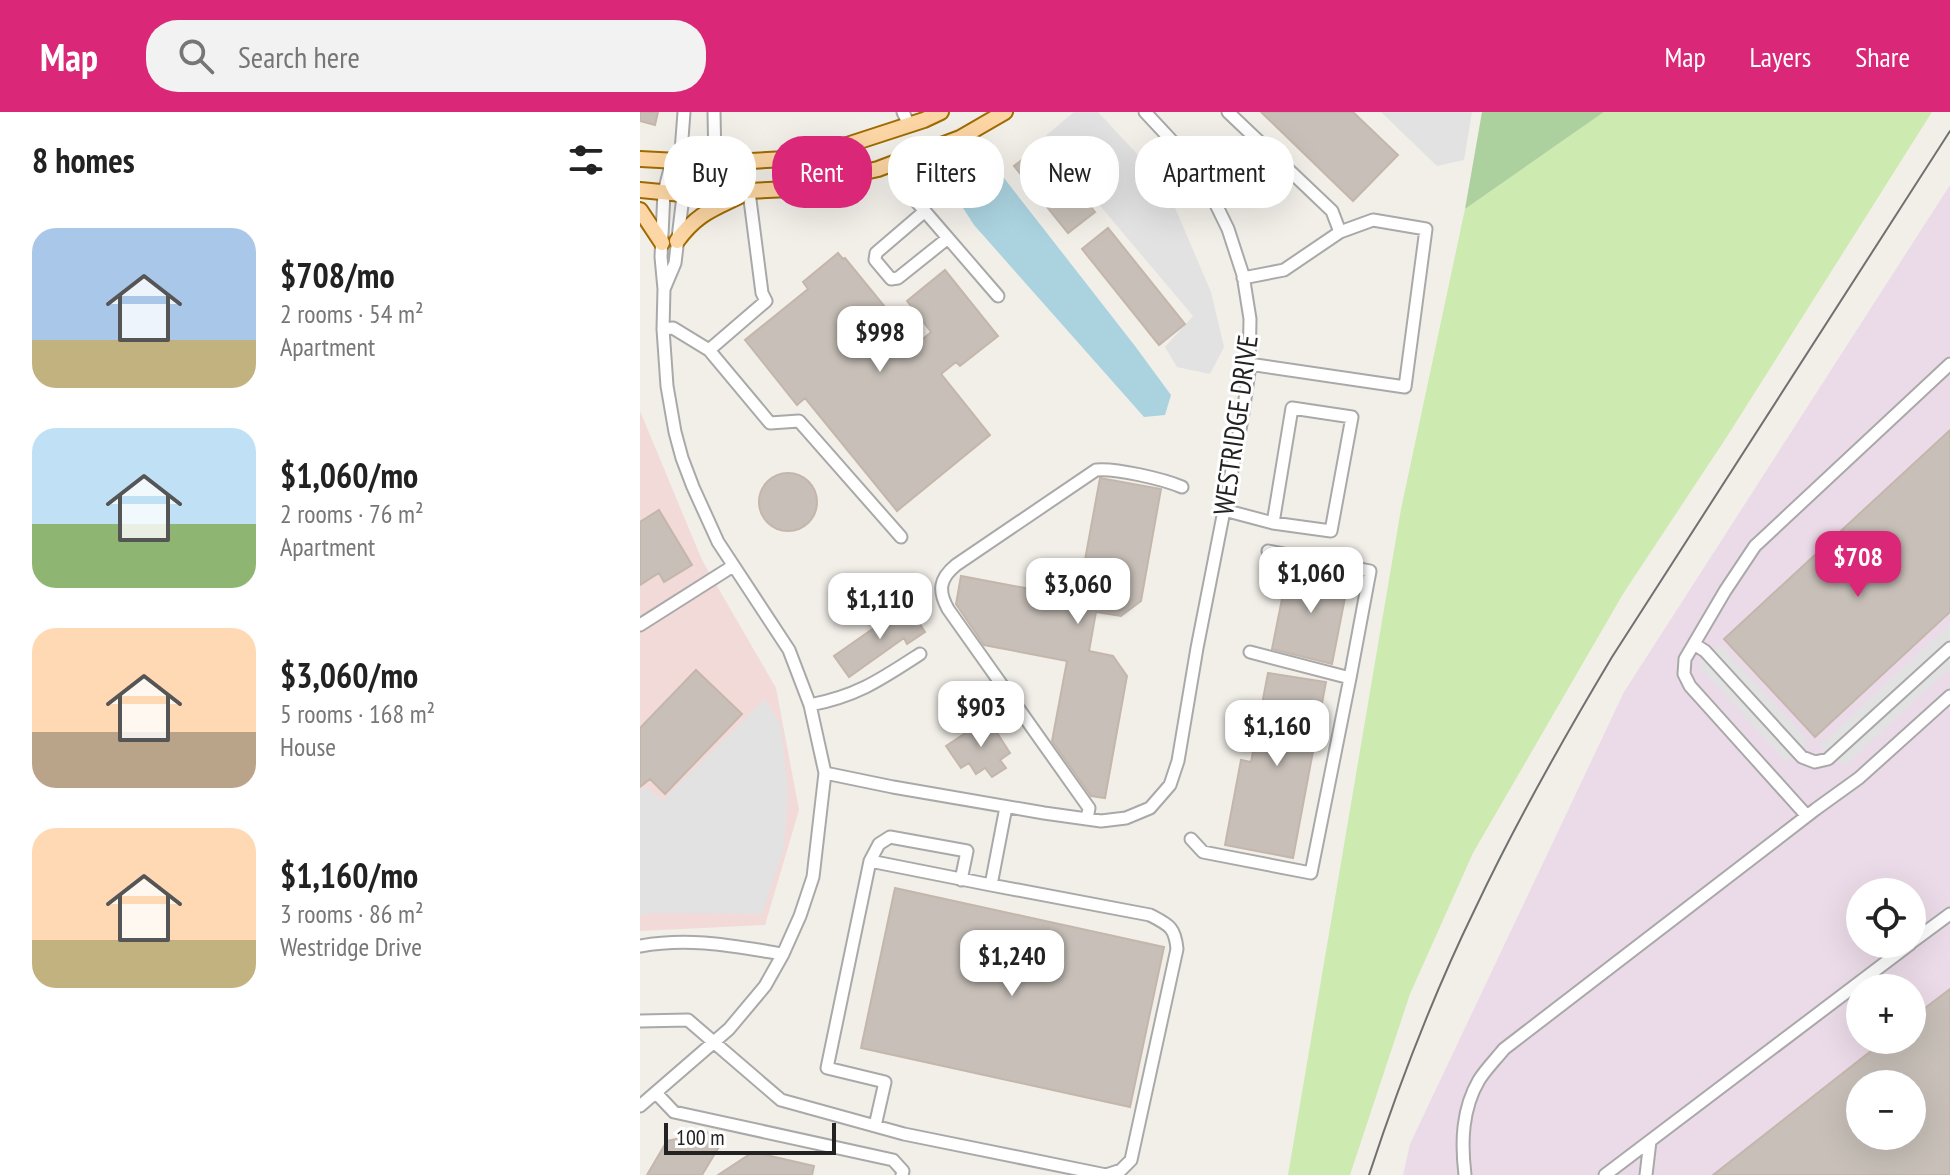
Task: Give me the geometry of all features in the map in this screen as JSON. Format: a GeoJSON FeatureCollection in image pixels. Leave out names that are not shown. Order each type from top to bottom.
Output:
{"type":"FeatureCollection","features":[{"type":"Feature","properties":{"kind":"main road"},"geometry":{"type":"LineString","coordinates":[[756,161],[786,159],[844,146],[906,118],[941,112]]}},
{"type":"Feature","properties":{"kind":"main road"},"geometry":{"type":"LineString","coordinates":[[963,136],[1005,112]]}},
{"type":"Feature","properties":{"kind":"main road"},"geometry":{"type":"LineString","coordinates":[[640,159],[664,159]]}},
{"type":"Feature","properties":{"kind":"main road"},"geometry":{"type":"LineString","coordinates":[[756,191],[790,189],[888,165]]}},
{"type":"Feature","properties":{"kind":"main road"},"geometry":{"type":"LineString","coordinates":[[640,190],[664,192]]}},
{"type":"Feature","properties":{"kind":"main road"},"geometry":{"type":"LineString","coordinates":[[677,241],[693,221],[716,208]]}},
{"type":"Feature","properties":{"kind":"main road"},"geometry":{"type":"LineString","coordinates":[[640,210],[662,243]]}},
{"type":"Feature","properties":{"kind":"street"},"geometry":{"type":"LineString","coordinates":[[682,136],[684,112]]}},
{"type":"Feature","properties":{"kind":"street"},"geometry":{"type":"LineString","coordinates":[[714,112],[714,136]]}},
{"type":"Feature","properties":{"kind":"street","name":"WESTRIDGE DRIVE"},"geometry":{"type":"LineString","coordinates":[[1145,112],[1167,136]]}},
{"type":"Feature","properties":{"kind":"street"},"geometry":{"type":"LineString","coordinates":[[1228,112],[1254,136]]}},
{"type":"Feature","properties":{"kind":"street"},"geometry":{"type":"LineString","coordinates":[[1294,175],[1332,211],[1340,232]]}},
{"type":"Feature","properties":{"kind":"street"},"geometry":{"type":"LineString","coordinates":[[640,1106],[729,1029],[765,986],[783,954],[813,877],[825,773],[810,705],[789,650],[718,542],[682,458],[670,411],[663,329],[661,257],[664,192]]}},
{"type":"Feature","properties":{"kind":"street"},"geometry":{"type":"LineString","coordinates":[[664,289],[675,263],[681,208]]}},
{"type":"Feature","properties":{"kind":"street"},"geometry":{"type":"LineString","coordinates":[[709,350],[766,301],[762,293],[751,208]]}},
{"type":"Feature","properties":{"kind":"street"},"geometry":{"type":"LineString","coordinates":[[922,208],[998,296]]}},
{"type":"Feature","properties":{"kind":"street","name":"WESTRIDGE DRIVE"},"geometry":{"type":"LineString","coordinates":[[825,773],[1006,807],[1101,821],[1126,818],[1150,808],[1170,785],[1178,761],[1242,419],[1249,364],[1250,319],[1243,278],[1228,229],[1218,208]]}},
{"type":"Feature","properties":{"kind":"street"},"geometry":{"type":"LineString","coordinates":[[925,211],[876,253],[875,260],[891,279],[898,278],[948,238]]}},
{"type":"Feature","properties":{"kind":"street"},"geometry":{"type":"LineString","coordinates":[[1243,278],[1284,270],[1340,232],[1373,220],[1426,229],[1405,387],[1249,364]]}},
{"type":"Feature","properties":{"kind":"street"},"geometry":{"type":"LineString","coordinates":[[663,329],[673,328],[709,350],[770,423],[799,421],[901,537]]}},
{"type":"Feature","properties":{"kind":"street"},"geometry":{"type":"LineString","coordinates":[[1807,816],[1690,686],[1684,674],[1685,659],[1755,546],[1950,364]]}},
{"type":"Feature","properties":{"kind":"street"},"geometry":{"type":"LineString","coordinates":[[1224,510],[1273,523],[1331,531],[1352,417],[1292,408],[1273,523]]}},
{"type":"Feature","properties":{"kind":"street"},"geometry":{"type":"LineString","coordinates":[[1087,819],[1089,808],[948,609],[941,590],[942,580],[956,565],[1096,470],[1127,473],[1182,487]]}},
{"type":"Feature","properties":{"kind":"street"},"geometry":{"type":"LineString","coordinates":[[1191,839],[1203,852],[1311,873],[1370,571],[1268,551]]}},
{"type":"Feature","properties":{"kind":"street"},"geometry":{"type":"LineString","coordinates":[[640,625],[733,566]]}},
{"type":"Feature","properties":{"kind":"street"},"geometry":{"type":"LineString","coordinates":[[1694,644],[1705,651],[1802,757],[1815,762],[1828,759],[1950,648]]}},
{"type":"Feature","properties":{"kind":"street"},"geometry":{"type":"LineString","coordinates":[[1250,652],[1350,678]]}},
{"type":"Feature","properties":{"kind":"street"},"geometry":{"type":"LineString","coordinates":[[810,705],[836,700],[870,686],[920,654]]}},
{"type":"Feature","properties":{"kind":"street"},"geometry":{"type":"LineString","coordinates":[[1465,1175],[1462,1153],[1469,1100],[1480,1078],[1504,1049],[1859,778],[1950,696]]}},
{"type":"Feature","properties":{"kind":"street"},"geometry":{"type":"LineString","coordinates":[[991,885],[1006,807]]}},
{"type":"Feature","properties":{"kind":"street"},"geometry":{"type":"LineString","coordinates":[[875,1126],[885,1082],[827,1068],[870,861],[879,844],[890,837],[967,851],[961,880]]}},
{"type":"Feature","properties":{"kind":"street"},"geometry":{"type":"LineString","coordinates":[[640,1021],[688,1020],[781,1100],[904,1134],[1106,1175],[1121,1170],[1131,1160],[1177,949],[1176,933],[1166,923],[1150,915],[870,861]]}},
{"type":"Feature","properties":{"kind":"street"},"geometry":{"type":"LineString","coordinates":[[1926,932],[1950,914]]}},
{"type":"Feature","properties":{"kind":"street"},"geometry":{"type":"LineString","coordinates":[[640,946],[665,941],[707,942],[783,954]]}},
{"type":"Feature","properties":{"kind":"street"},"geometry":{"type":"LineString","coordinates":[[1605,1175],[1891,958]]}},
{"type":"Feature","properties":{"kind":"street"},"geometry":{"type":"LineString","coordinates":[[656,1093],[674,1112],[893,1160],[903,1171],[902,1175]]}},
{"type":"Feature","properties":{"kind":"street"},"geometry":{"type":"LineString","coordinates":[[1646,1175],[1650,1141]]}},
{"type":"Feature","properties":{"kind":"shaded area"},"geometry":{"type":"Polygon","coordinates":[[[1074,112],[1098,112],[1135,152],[1135,208],[1175,208],[1211,292],[1224,347],[1210,374],[1177,367],[1165,347],[1193,316],[1102,208],[1119,208],[1119,136],[1045,136],[1074,112]]]}},
{"type":"Feature","properties":{"kind":"shaded area"},"geometry":{"type":"Polygon","coordinates":[[[1381,112],[1472,112],[1464,160],[1437,166],[1381,112]]]}},
{"type":"Feature","properties":{"kind":"shaded area"},"geometry":{"type":"Polygon","coordinates":[[[1950,185],[1950,1175],[1403,1175],[1410,1144],[1624,692],[1950,185]]]}},
{"type":"Feature","properties":{"kind":"shaded area"},"geometry":{"type":"Polygon","coordinates":[[[640,411],[702,560],[776,688],[799,810],[765,925],[640,931],[640,411]]]}},
{"type":"Feature","properties":{"kind":"shaded area"},"geometry":{"type":"Polygon","coordinates":[[[1950,624],[1950,668],[1845,766],[1838,760],[1835,762],[1820,745],[1950,624]]]}},
{"type":"Feature","properties":{"kind":"shaded area"},"geometry":{"type":"Polygon","coordinates":[[[1720,644],[1809,741],[1786,762],[1698,665],[1720,644]]]}},
{"type":"Feature","properties":{"kind":"shaded area"},"geometry":{"type":"Polygon","coordinates":[[[765,699],[781,726],[788,793],[784,847],[762,914],[640,915],[640,790],[645,787],[663,800],[765,699]]]}},
{"type":"Feature","properties":{"kind":"green space"},"geometry":{"type":"Polygon","coordinates":[[[1482,112],[1604,112],[1465,209],[1482,112]]]}},
{"type":"Feature","properties":{"kind":"green space"},"geometry":{"type":"Polygon","coordinates":[[[1604,112],[1932,112],[1728,435],[1623,594],[1473,853],[1410,994],[1350,1175],[1288,1175],[1401,509],[1465,209],[1604,112]]]}},
{"type":"Feature","properties":{"kind":"water"},"geometry":{"type":"Polygon","coordinates":[[[1004,178],[1020,199],[1020,208],[1027,208],[1171,395],[1165,415],[1144,417],[974,225],[963,208],[1004,208],[1004,178]]]}},
{"type":"Feature","properties":{"kind":"building"},"geometry":{"type":"Polygon","coordinates":[[[640,112],[658,112],[655,125],[640,121],[640,112]]]}},
{"type":"Feature","properties":{"kind":"building"},"geometry":{"type":"Polygon","coordinates":[[[1261,112],[1353,112],[1398,155],[1353,201],[1294,144],[1294,136],[1286,136],[1261,112]]]}},
{"type":"Feature","properties":{"kind":"building"},"geometry":{"type":"Polygon","coordinates":[[[1048,208],[1092,208],[1095,212],[1068,233],[1048,208]]]}},
{"type":"Feature","properties":{"kind":"building"},"geometry":{"type":"Polygon","coordinates":[[[1108,228],[1185,324],[1159,345],[1082,249],[1108,228]]]}},
{"type":"Feature","properties":{"kind":"building"},"geometry":{"type":"Polygon","coordinates":[[[838,253],[916,345],[931,332],[907,301],[945,270],[998,336],[960,366],[956,362],[941,374],[990,435],[897,511],[805,398],[797,405],[745,340],[808,289],[803,282],[838,253]]]}},
{"type":"Feature","properties":{"kind":"building"},"geometry":{"type":"Polygon","coordinates":[[[1950,430],[1950,612],[1815,737],[1724,639],[1950,430]]]}},
{"type":"Feature","properties":{"kind":"building"},"geometry":{"type":"Polygon","coordinates":[[[788,473],[808,482],[817,502],[808,522],[788,531],[768,522],[759,502],[768,482],[788,473]]]}},
{"type":"Feature","properties":{"kind":"building"},"geometry":{"type":"Polygon","coordinates":[[[1100,478],[1161,489],[1141,601],[1121,616],[1096,612],[1089,651],[1113,656],[1127,676],[1105,798],[1091,796],[1052,741],[1067,661],[984,645],[956,604],[961,576],[1078,598],[1100,478]]]}},
{"type":"Feature","properties":{"kind":"building"},"geometry":{"type":"Polygon","coordinates":[[[659,510],[692,565],[664,582],[659,573],[640,585],[640,522],[659,510]]]}},
{"type":"Feature","properties":{"kind":"building"},"geometry":{"type":"Polygon","coordinates":[[[1288,569],[1349,577],[1332,664],[1272,649],[1288,569]]]}},
{"type":"Feature","properties":{"kind":"building"},"geometry":{"type":"Polygon","coordinates":[[[907,605],[925,632],[907,644],[904,638],[849,677],[834,656],[907,605]]]}},
{"type":"Feature","properties":{"kind":"building"},"geometry":{"type":"Polygon","coordinates":[[[696,670],[742,714],[665,794],[650,779],[640,787],[640,728],[696,670]]]}},
{"type":"Feature","properties":{"kind":"building"},"geometry":{"type":"Polygon","coordinates":[[[1268,673],[1326,682],[1293,858],[1225,845],[1241,760],[1251,762],[1268,673]]]}},
{"type":"Feature","properties":{"kind":"building"},"geometry":{"type":"Polygon","coordinates":[[[991,716],[997,726],[994,728],[1010,753],[1000,760],[1006,768],[992,777],[985,768],[976,774],[969,763],[961,768],[946,746],[991,716]]]}},
{"type":"Feature","properties":{"kind":"building"},"geometry":{"type":"Polygon","coordinates":[[[895,888],[1164,947],[1130,1107],[861,1048],[895,888]]]}},
{"type":"Feature","properties":{"kind":"building"},"geometry":{"type":"Polygon","coordinates":[[[1950,989],[1950,1175],[1713,1175],[1846,1071],[1846,1150],[1926,1150],[1926,1070],[1847,1070],[1867,1054],[1926,1054],[1926,1007],[1950,989]]]}},
{"type":"Feature","properties":{"kind":"building"},"geometry":{"type":"Polygon","coordinates":[[[710,1132],[723,1140],[702,1175],[647,1175],[667,1141],[710,1132]]]}},
{"type":"Feature","properties":{"kind":"building"},"geometry":{"type":"Polygon","coordinates":[[[753,1152],[814,1166],[812,1175],[718,1175],[753,1152]]]}},
{"type":"Feature","properties":{"kind":"tram line"},"geometry":{"type":"LineString","coordinates":[[1369,1175],[1445,974],[1540,781],[1612,657],[1950,131]]}}]}
